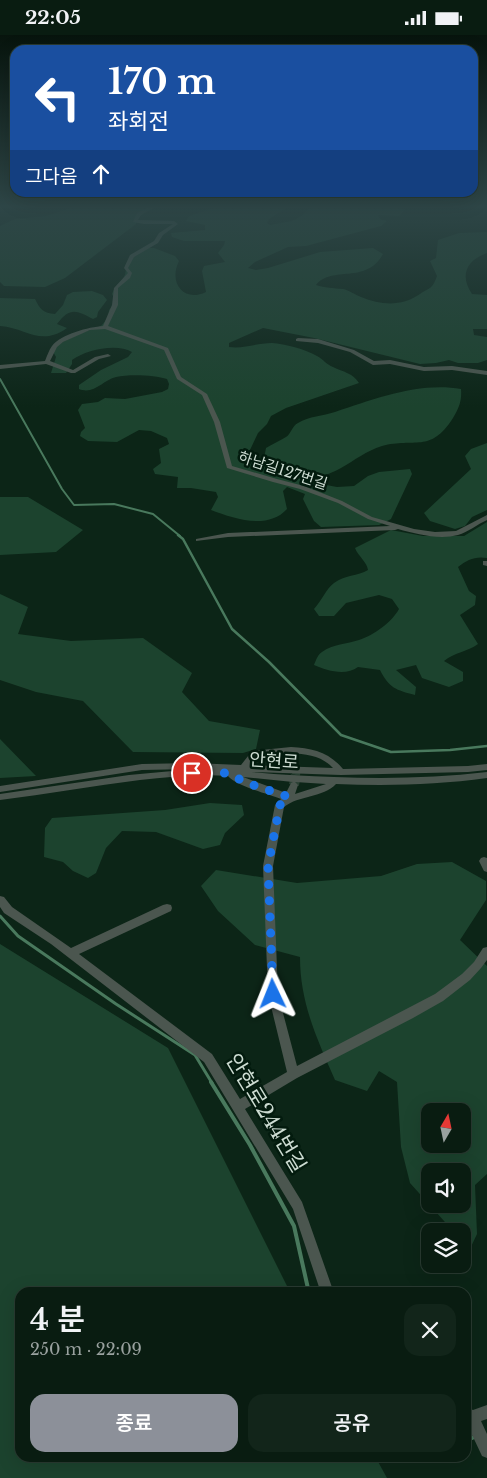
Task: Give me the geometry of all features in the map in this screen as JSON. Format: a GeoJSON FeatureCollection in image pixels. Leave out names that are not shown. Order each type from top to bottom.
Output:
{"type":"FeatureCollection","features":[{"type":"Feature","properties":{"kind":"street"},"geometry":{"type":"LineString","coordinates":[[47,362],[55,346],[61,341],[88,329],[105,327],[115,305],[116,288],[128,277],[130,272]]}},
{"type":"Feature","properties":{"kind":"street","name":"하남길127번길"},"geometry":{"type":"LineString","coordinates":[[105,327],[166,349],[179,378],[204,394],[217,422],[229,467],[274,481],[302,487],[399,528],[435,534],[457,533],[487,517]]}},
{"type":"Feature","properties":{"kind":"street"},"geometry":{"type":"LineString","coordinates":[[298,340],[318,341],[352,351],[373,363],[390,362],[424,369],[452,368],[487,373]]}},
{"type":"Feature","properties":{"kind":"street"},"geometry":{"type":"LineString","coordinates":[[2,367],[47,362],[73,372],[97,358],[108,356]]}},
{"type":"Feature","properties":{"kind":"street"},"geometry":{"type":"LineString","coordinates":[[198,540],[228,535],[399,528]]}},
{"type":"Feature","properties":{"kind":"street"},"geometry":{"type":"LineString","coordinates":[[227,773],[247,783],[289,797],[301,796],[329,786],[338,776],[333,761],[304,749],[255,753],[243,768]]}},
{"type":"Feature","properties":{"kind":"street","name":"안현로"},"geometry":{"type":"LineString","coordinates":[[0,789],[142,767],[243,768],[413,781],[459,779],[487,775]]}},
{"type":"Feature","properties":{"kind":"street","name":"안현로"},"geometry":{"type":"LineString","coordinates":[[0,797],[142,776],[209,772],[338,776],[487,767]]}},
{"type":"Feature","properties":{"kind":"street"},"geometry":{"type":"LineString","coordinates":[[293,1075],[273,994],[268,866],[280,805],[289,797],[294,785]]}},
{"type":"Feature","properties":{"kind":"street","name":"안현로244번길"},"geometry":{"type":"LineString","coordinates":[[0,900],[8,910],[70,953],[208,1057],[298,1206],[326,1287]]}},
{"type":"Feature","properties":{"kind":"street"},"geometry":{"type":"LineString","coordinates":[[70,953],[167,908]]}},
{"type":"Feature","properties":{"kind":"street"},"geometry":{"type":"LineString","coordinates":[[238,1107],[293,1075],[426,1005],[460,983],[480,963],[487,951]]}},
{"type":"Feature","properties":{"kind":"street"},"geometry":{"type":"LineString","coordinates":[[486,1448],[471,1418],[487,1413]]}},
{"type":"Feature","properties":{"kind":"green space"},"geometry":{"type":"Polygon","coordinates":[[[0,272],[72,272],[45,287],[4,286],[0,282],[0,272]]]}},
{"type":"Feature","properties":{"kind":"green space"},"geometry":{"type":"Polygon","coordinates":[[[125,272],[176,272],[177,283],[185,293],[198,295],[206,292],[202,272],[357,272],[331,276],[323,279],[316,285],[345,290],[376,302],[398,303],[413,298],[432,286],[437,276],[435,272],[466,272],[466,281],[472,294],[487,295],[487,329],[473,329],[474,335],[487,337],[487,360],[478,363],[458,363],[449,360],[420,364],[314,338],[263,328],[229,343],[229,347],[272,343],[301,349],[312,353],[331,366],[351,375],[359,383],[286,408],[271,416],[267,424],[258,433],[243,460],[264,458],[266,448],[286,437],[296,424],[307,419],[397,393],[445,387],[461,389],[457,411],[445,429],[437,436],[421,442],[394,444],[376,448],[320,478],[321,484],[337,487],[354,486],[368,476],[379,472],[410,469],[412,474],[391,519],[379,525],[321,527],[314,521],[303,499],[305,494],[287,487],[283,491],[287,509],[279,515],[261,521],[230,517],[211,510],[218,497],[216,492],[177,488],[178,477],[155,474],[153,469],[161,463],[159,449],[169,444],[167,438],[151,431],[139,430],[117,442],[88,441],[80,436],[85,428],[78,410],[82,404],[98,402],[105,398],[125,399],[162,392],[168,389],[169,384],[167,379],[128,375],[111,379],[94,389],[79,389],[79,385],[101,370],[128,357],[132,352],[125,349],[110,348],[85,353],[72,360],[72,364],[66,373],[51,373],[56,357],[51,348],[79,334],[101,326],[108,318],[109,310],[116,302],[112,294],[125,272]]]}},
{"type":"Feature","properties":{"kind":"green space"},"geometry":{"type":"Polygon","coordinates":[[[92,291],[103,295],[107,300],[98,312],[97,317],[93,319],[78,312],[70,313],[57,324],[67,328],[57,333],[41,336],[0,326],[0,298],[35,299],[42,310],[55,314],[63,305],[67,295],[73,292],[92,291]]]}},
{"type":"Feature","properties":{"kind":"green space"},"geometry":{"type":"Polygon","coordinates":[[[487,443],[487,510],[472,517],[465,526],[455,529],[430,521],[424,513],[471,469],[465,456],[471,449],[487,443]]]}},
{"type":"Feature","properties":{"kind":"green space"},"geometry":{"type":"Polygon","coordinates":[[[0,497],[28,497],[83,530],[56,552],[0,555],[0,497]]]}},
{"type":"Feature","properties":{"kind":"green space"},"geometry":{"type":"Polygon","coordinates":[[[487,522],[487,558],[471,559],[458,567],[469,591],[476,596],[475,605],[460,615],[478,644],[444,661],[463,672],[463,681],[449,687],[422,678],[416,665],[396,670],[416,687],[415,695],[403,692],[390,685],[380,670],[358,667],[353,670],[336,672],[314,665],[317,657],[326,649],[371,635],[387,623],[399,609],[392,599],[379,595],[346,603],[334,616],[319,616],[314,609],[331,585],[342,578],[368,570],[355,548],[391,530],[423,536],[464,536],[487,522]]]}},
{"type":"Feature","properties":{"kind":"green space"},"geometry":{"type":"Polygon","coordinates":[[[0,594],[28,607],[18,634],[71,641],[143,638],[192,673],[182,692],[209,721],[260,730],[256,749],[243,753],[133,752],[83,701],[36,692],[0,680],[0,594]]]}},
{"type":"Feature","properties":{"kind":"green space"},"geometry":{"type":"Polygon","coordinates":[[[0,739],[36,776],[0,778],[0,739]]]}},
{"type":"Feature","properties":{"kind":"green space"},"geometry":{"type":"Polygon","coordinates":[[[210,803],[242,805],[244,815],[225,833],[220,845],[203,849],[156,832],[122,831],[106,848],[96,873],[88,878],[73,871],[63,862],[44,857],[45,828],[52,818],[165,810],[210,803]]]}},
{"type":"Feature","properties":{"kind":"green space"},"geometry":{"type":"Polygon","coordinates":[[[452,862],[486,881],[486,900],[460,940],[487,966],[487,1174],[475,1185],[477,1234],[471,1247],[471,1223],[446,1223],[437,1213],[471,1213],[471,1163],[421,1163],[421,1195],[410,1183],[401,1147],[397,1082],[379,1071],[367,1091],[335,1080],[306,1005],[300,957],[255,945],[218,911],[201,886],[216,870],[297,883],[381,876],[417,864],[452,862]]]}},
{"type":"Feature","properties":{"kind":"green space"},"geometry":{"type":"Polygon","coordinates":[[[0,944],[168,1048],[288,1287],[15,1287],[15,1462],[378,1462],[387,1478],[0,1478],[0,944]]]}},
{"type":"Feature","properties":{"kind":"waterway"},"geometry":{"type":"LineString","coordinates":[[0,379],[62,489],[74,505],[114,504],[153,514],[180,536]]}},
{"type":"Feature","properties":{"kind":"waterway"},"geometry":{"type":"LineString","coordinates":[[178,535],[183,539],[232,629],[269,662],[341,735],[391,752],[450,750],[487,746]]}},
{"type":"Feature","properties":{"kind":"waterway"},"geometry":{"type":"LineString","coordinates":[[0,916],[18,936],[116,1004],[195,1055],[212,1083]]}},
{"type":"Feature","properties":{"kind":"waterway"},"geometry":{"type":"LineString","coordinates":[[211,1082],[250,1145],[294,1226],[308,1287]]}},
{"type":"Feature","properties":{"kind":"waterway"},"geometry":{"type":"LineString","coordinates":[[471,1438],[476,1436]]}},
{"type":"Feature","properties":{"kind":"tunnel"},"geometry":{"type":"LineString","coordinates":[[296,775],[298,763]]}},
{"type":"Feature","properties":{"kind":"tunnel"},"geometry":{"type":"LineString","coordinates":[[294,785],[296,774]]}},
{"type":"Feature","properties":{"kind":"route"},"geometry":{"type":"LineString","coordinates":[[192,773],[227,773],[247,783],[289,797],[280,805],[268,866],[273,994]]}}]}
